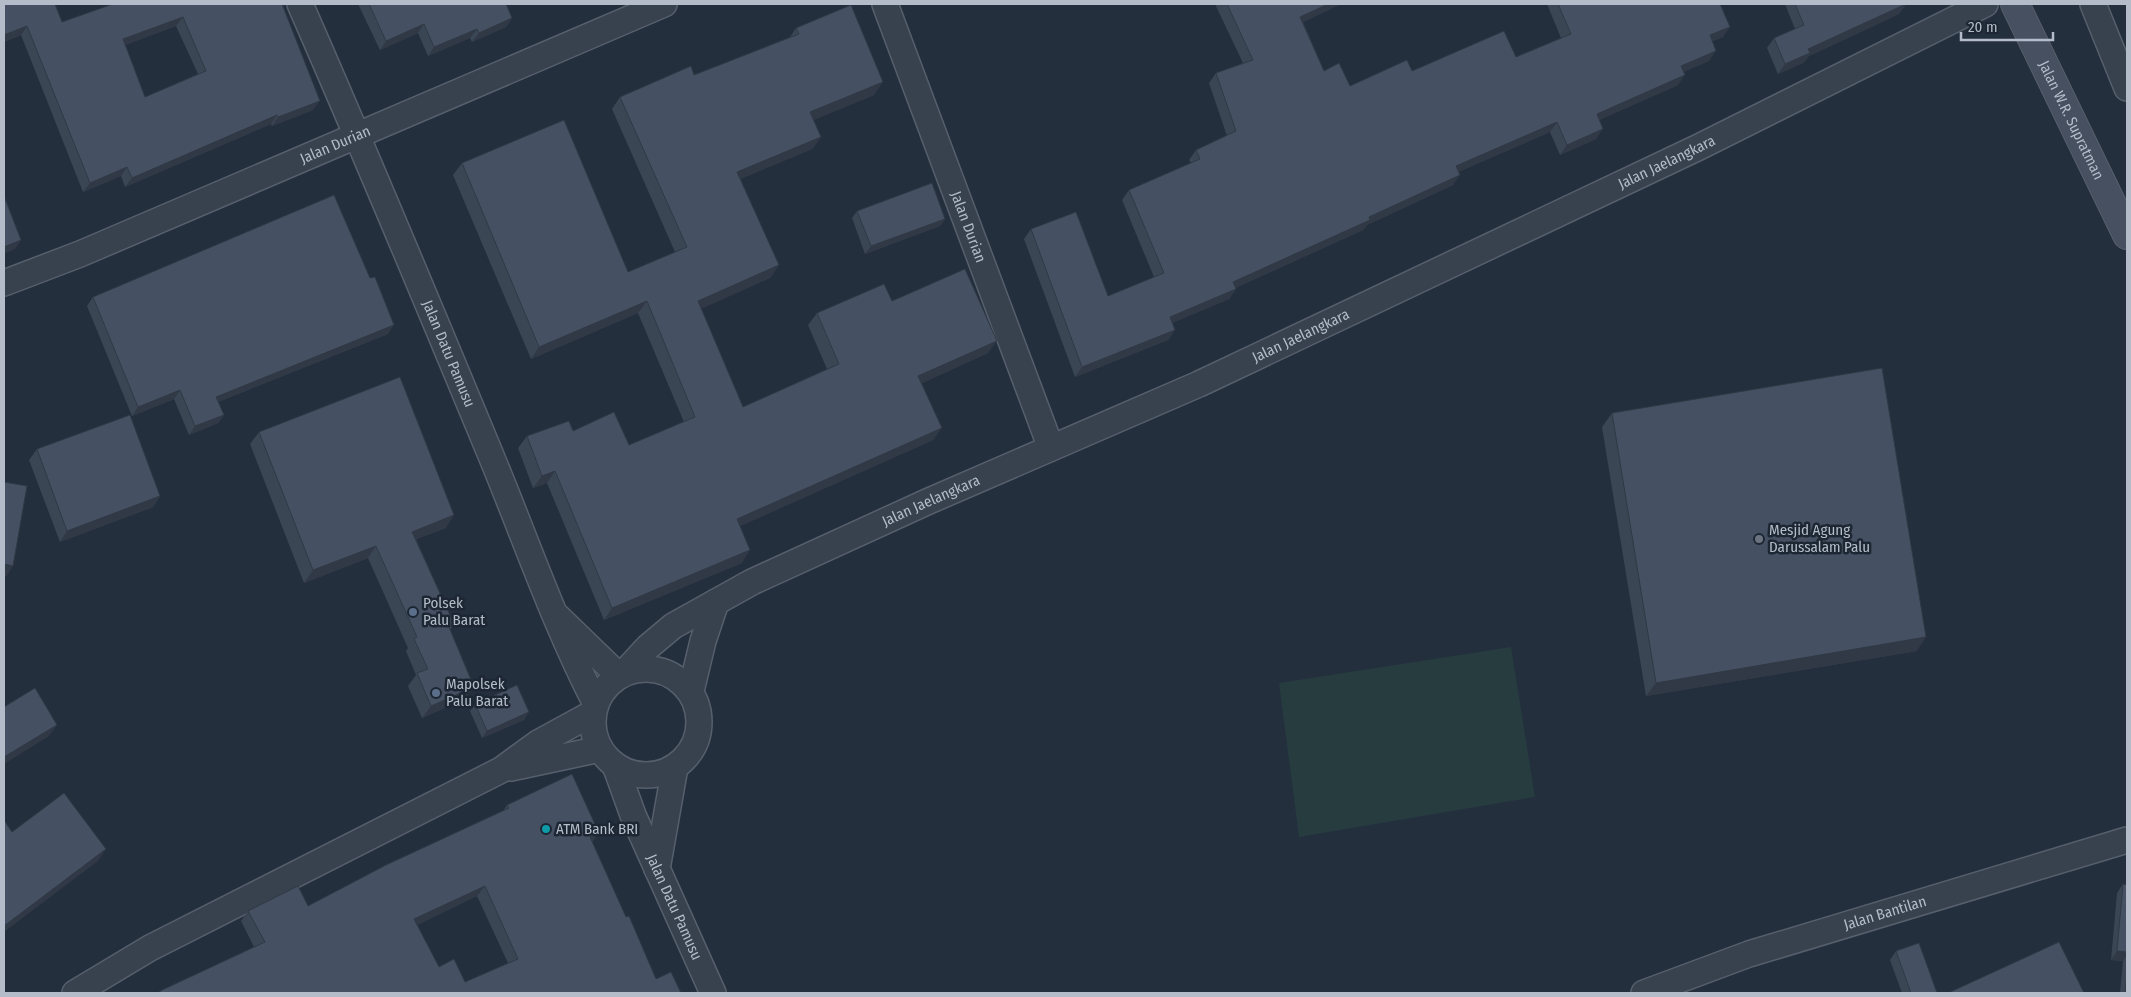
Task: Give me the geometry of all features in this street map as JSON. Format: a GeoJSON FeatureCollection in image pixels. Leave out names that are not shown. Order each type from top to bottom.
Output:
{"type":"FeatureCollection","features":[{"type":"Feature","properties":{"kind":"street","name":"Jalan Datu Pamusu"},"geometry":{"type":"LineString","coordinates":[[300,4],[357,134],[594,709]]}},
{"type":"Feature","properties":{"kind":"street","name":"Jalan Durian"},"geometry":{"type":"LineString","coordinates":[[4,283],[80,254],[664,4]]}},
{"type":"Feature","properties":{"kind":"street","name":"Jalan Durian"},"geometry":{"type":"LineString","coordinates":[[885,4],[1051,448]]}},
{"type":"Feature","properties":{"kind":"street","name":"Jalan Jaelangkara"},"geometry":{"type":"LineString","coordinates":[[622,674],[648,647],[673,626],[787,566],[1199,384],[1637,176],[1985,4]]}},
{"type":"Feature","properties":{"kind":"street","name":"Jalan W.R. Supratman"},"geometry":{"type":"LineString","coordinates":[[2015,4],[2127,235]]}},
{"type":"Feature","properties":{"kind":"street"},"geometry":{"type":"LineString","coordinates":[[2093,4],[2127,88]]}},
{"type":"Feature","properties":{"kind":"street"},"geometry":{"type":"LineString","coordinates":[[691,691],[703,641],[716,602]]}},
{"type":"Feature","properties":{"kind":"street"},"geometry":{"type":"LineString","coordinates":[[554,614],[622,674]]}},
{"type":"Feature","properties":{"kind":"street"},"geometry":{"type":"LineString","coordinates":[[649,668],[672,675],[691,691],[700,715],[698,733],[690,752],[675,767],[655,774],[634,774],[608,757],[594,732],[594,709],[605,687],[622,674],[649,668]]}},
{"type":"Feature","properties":{"kind":"street"},"geometry":{"type":"LineString","coordinates":[[75,993],[150,948],[501,770],[538,743],[594,709]]}},
{"type":"Feature","properties":{"kind":"street","name":"Jalan Datu Pamusu"},"geometry":{"type":"LineString","coordinates":[[608,757],[713,993]]}},
{"type":"Feature","properties":{"kind":"street"},"geometry":{"type":"LineString","coordinates":[[501,770],[535,761],[608,757]]}},
{"type":"Feature","properties":{"kind":"street"},"geometry":{"type":"LineString","coordinates":[[657,869],[675,767]]}},
{"type":"Feature","properties":{"kind":"street","name":"Jalan Bantilan"},"geometry":{"type":"LineString","coordinates":[[1644,993],[1749,954],[2127,840]]}},
{"type":"Feature","properties":{"kind":"green space"},"geometry":{"type":"Polygon","coordinates":[[[1511,647],[1535,797],[1299,837],[1279,683],[1511,647]]]}},
{"type":"Feature","properties":{"kind":"building"},"geometry":{"type":"Polygon","coordinates":[[[55,4],[62,22],[113,4],[282,4],[320,101],[278,117],[277,115],[132,178],[127,167],[90,183],[27,26],[4,35],[4,5],[55,4]],[[183,17],[123,39],[145,97],[206,71],[183,17]]]}},
{"type":"Feature","properties":{"kind":"building"},"geometry":{"type":"Polygon","coordinates":[[[369,4],[506,4],[512,18],[479,33],[477,29],[434,47],[424,24],[386,41],[369,4]]]}},
{"type":"Feature","properties":{"kind":"building"},"geometry":{"type":"Polygon","coordinates":[[[1227,4],[1328,4],[1300,17],[1324,71],[1339,63],[1350,86],[1407,60],[1412,71],[1504,31],[1516,57],[1571,34],[1558,4],[1720,4],[1730,27],[1710,35],[1716,51],[1681,66],[1685,75],[1597,114],[1603,129],[1567,145],[1557,122],[1456,166],[1460,175],[1369,217],[1370,220],[1233,282],[1236,289],[1170,317],[1175,330],[1082,367],[1031,229],[1076,212],[1108,296],[1164,273],[1129,190],[1200,159],[1196,150],[1236,131],[1216,73],[1253,60],[1227,4]]]}},
{"type":"Feature","properties":{"kind":"building"},"geometry":{"type":"Polygon","coordinates":[[[1795,4],[1906,4],[1808,49],[1810,53],[1785,64],[1774,38],[1804,25],[1795,4]]]}},
{"type":"Feature","properties":{"kind":"building"},"geometry":{"type":"Polygon","coordinates":[[[851,5],[883,82],[810,112],[821,137],[737,172],[779,265],[698,301],[743,407],[839,364],[817,313],[884,284],[892,301],[965,269],[997,341],[918,376],[942,428],[737,519],[750,550],[612,608],[555,471],[542,476],[527,436],[569,421],[573,431],[614,412],[629,445],[695,417],[647,301],[539,347],[462,163],[564,120],[628,272],[687,247],[620,97],[691,66],[694,75],[799,34],[796,28],[851,5]]]}},
{"type":"Feature","properties":{"kind":"building"},"geometry":{"type":"Polygon","coordinates":[[[932,183],[945,219],[871,246],[857,211],[932,183]]]}},
{"type":"Feature","properties":{"kind":"building"},"geometry":{"type":"Polygon","coordinates":[[[334,195],[370,278],[375,277],[394,325],[216,397],[224,415],[195,426],[180,390],[138,407],[93,297],[334,195]]]}},
{"type":"Feature","properties":{"kind":"building"},"geometry":{"type":"Polygon","coordinates":[[[4,196],[21,240],[4,247],[4,196]]]}},
{"type":"Feature","properties":{"kind":"building","name":"Mesjid Agung Darussalam Palu"},"geometry":{"type":"Polygon","coordinates":[[[1882,368],[1926,637],[1656,683],[1612,413],[1882,368]]]}},
{"type":"Feature","properties":{"kind":"building"},"geometry":{"type":"Polygon","coordinates":[[[400,377],[454,515],[412,532],[454,624],[449,627],[474,687],[431,706],[417,673],[428,669],[414,639],[417,637],[376,546],[313,570],[259,432],[400,377]]]}},
{"type":"Feature","properties":{"kind":"building"},"geometry":{"type":"Polygon","coordinates":[[[130,415],[160,496],[67,531],[37,449],[130,415]]]}},
{"type":"Feature","properties":{"kind":"building"},"geometry":{"type":"Polygon","coordinates":[[[4,482],[27,486],[13,566],[4,564],[4,482]]]}},
{"type":"Feature","properties":{"kind":"building"},"geometry":{"type":"Polygon","coordinates":[[[517,685],[529,712],[487,731],[475,704],[517,685]]]}},
{"type":"Feature","properties":{"kind":"building"},"geometry":{"type":"Polygon","coordinates":[[[35,688],[57,725],[4,757],[4,707],[35,688]]]}},
{"type":"Feature","properties":{"kind":"building"},"geometry":{"type":"Polygon","coordinates":[[[572,774],[599,833],[590,837],[626,917],[629,916],[656,979],[671,972],[681,993],[161,993],[160,991],[265,942],[248,911],[298,886],[308,906],[386,865],[509,808],[507,805],[572,774]],[[485,886],[414,919],[439,967],[454,959],[465,982],[518,959],[485,886]]]}},
{"type":"Feature","properties":{"kind":"building"},"geometry":{"type":"Polygon","coordinates":[[[64,793],[106,849],[4,926],[4,820],[12,832],[64,793]]]}},
{"type":"Feature","properties":{"kind":"building"},"geometry":{"type":"Polygon","coordinates":[[[2123,884],[2127,885],[2127,952],[2117,951],[2123,884]]]}},
{"type":"Feature","properties":{"kind":"building"},"geometry":{"type":"Polygon","coordinates":[[[2059,942],[2084,993],[1948,993],[2059,942]]]}},
{"type":"Feature","properties":{"kind":"building"},"geometry":{"type":"Polygon","coordinates":[[[1919,943],[1937,993],[1911,993],[1896,951],[1919,943]]]}},
{"type":"Feature","properties":{"kind":"building"},"geometry":{"type":"Polygon","coordinates":[[[2127,973],[2127,993],[2125,993],[2127,973]]]}},
{"type":"Feature","properties":{"kind":"place","name":"Mesjid Agung Darussalam Palu"},"geometry":{"type":"Point","coordinates":[1759,539]}},
{"type":"Feature","properties":{"kind":"place","name":"Polsek Palu Barat"},"geometry":{"type":"Point","coordinates":[413,612]}},
{"type":"Feature","properties":{"kind":"place","name":"Mapolsek Palu Barat"},"geometry":{"type":"Point","coordinates":[436,693]}},
{"type":"Feature","properties":{"kind":"place","name":"ATM Bank BRI"},"geometry":{"type":"Point","coordinates":[546,829]}}]}
